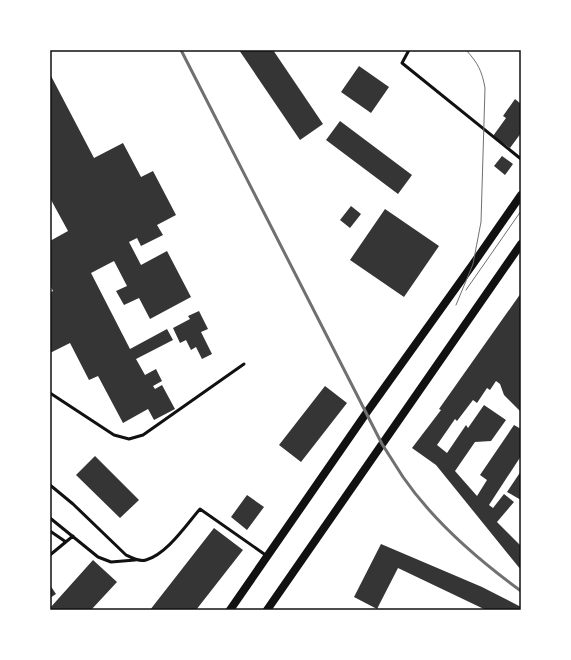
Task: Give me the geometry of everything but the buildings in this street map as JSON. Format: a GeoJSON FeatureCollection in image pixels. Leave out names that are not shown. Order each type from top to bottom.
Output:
{"type":"FeatureCollection","features":[{"type":"Feature","properties":{"kind":"main road"},"geometry":{"type":"LineString","coordinates":[[230,610],[367,412],[521,195]]}},
{"type":"Feature","properties":{"kind":"main road"},"geometry":{"type":"LineString","coordinates":[[267,610],[521,244]]}},
{"type":"Feature","properties":{"kind":"lane"},"geometry":{"type":"LineString","coordinates":[[409,50],[402,63],[521,159]]}},
{"type":"Feature","properties":{"kind":"lane"},"geometry":{"type":"LineString","coordinates":[[50,393],[114,435],[129,440],[143,435],[244,364]]}},
{"type":"Feature","properties":{"kind":"lane"},"geometry":{"type":"LineString","coordinates":[[50,485],[74,504],[126,555],[135,560]]}},
{"type":"Feature","properties":{"kind":"lane"},"geometry":{"type":"LineString","coordinates":[[50,518],[98,557],[111,562],[146,560],[164,551],[200,509],[267,556]]}},
{"type":"Feature","properties":{"kind":"lane"},"geometry":{"type":"LineString","coordinates":[[50,531],[66,542]]}},
{"type":"Feature","properties":{"kind":"lane"},"geometry":{"type":"LineString","coordinates":[[50,555],[73,536]]}},
{"type":"Feature","properties":{"kind":"tram line"},"geometry":{"type":"LineString","coordinates":[[456,305],[473,264],[481,222],[485,88],[479,68],[474,59],[466,50]]}},
{"type":"Feature","properties":{"kind":"tram line"},"geometry":{"type":"LineString","coordinates":[[466,290],[521,211]]}},
{"type":"Feature","properties":{"kind":"railway"},"geometry":{"type":"LineString","coordinates":[[181,50],[382,444],[415,494],[442,524],[488,566],[521,591]]}}]}
